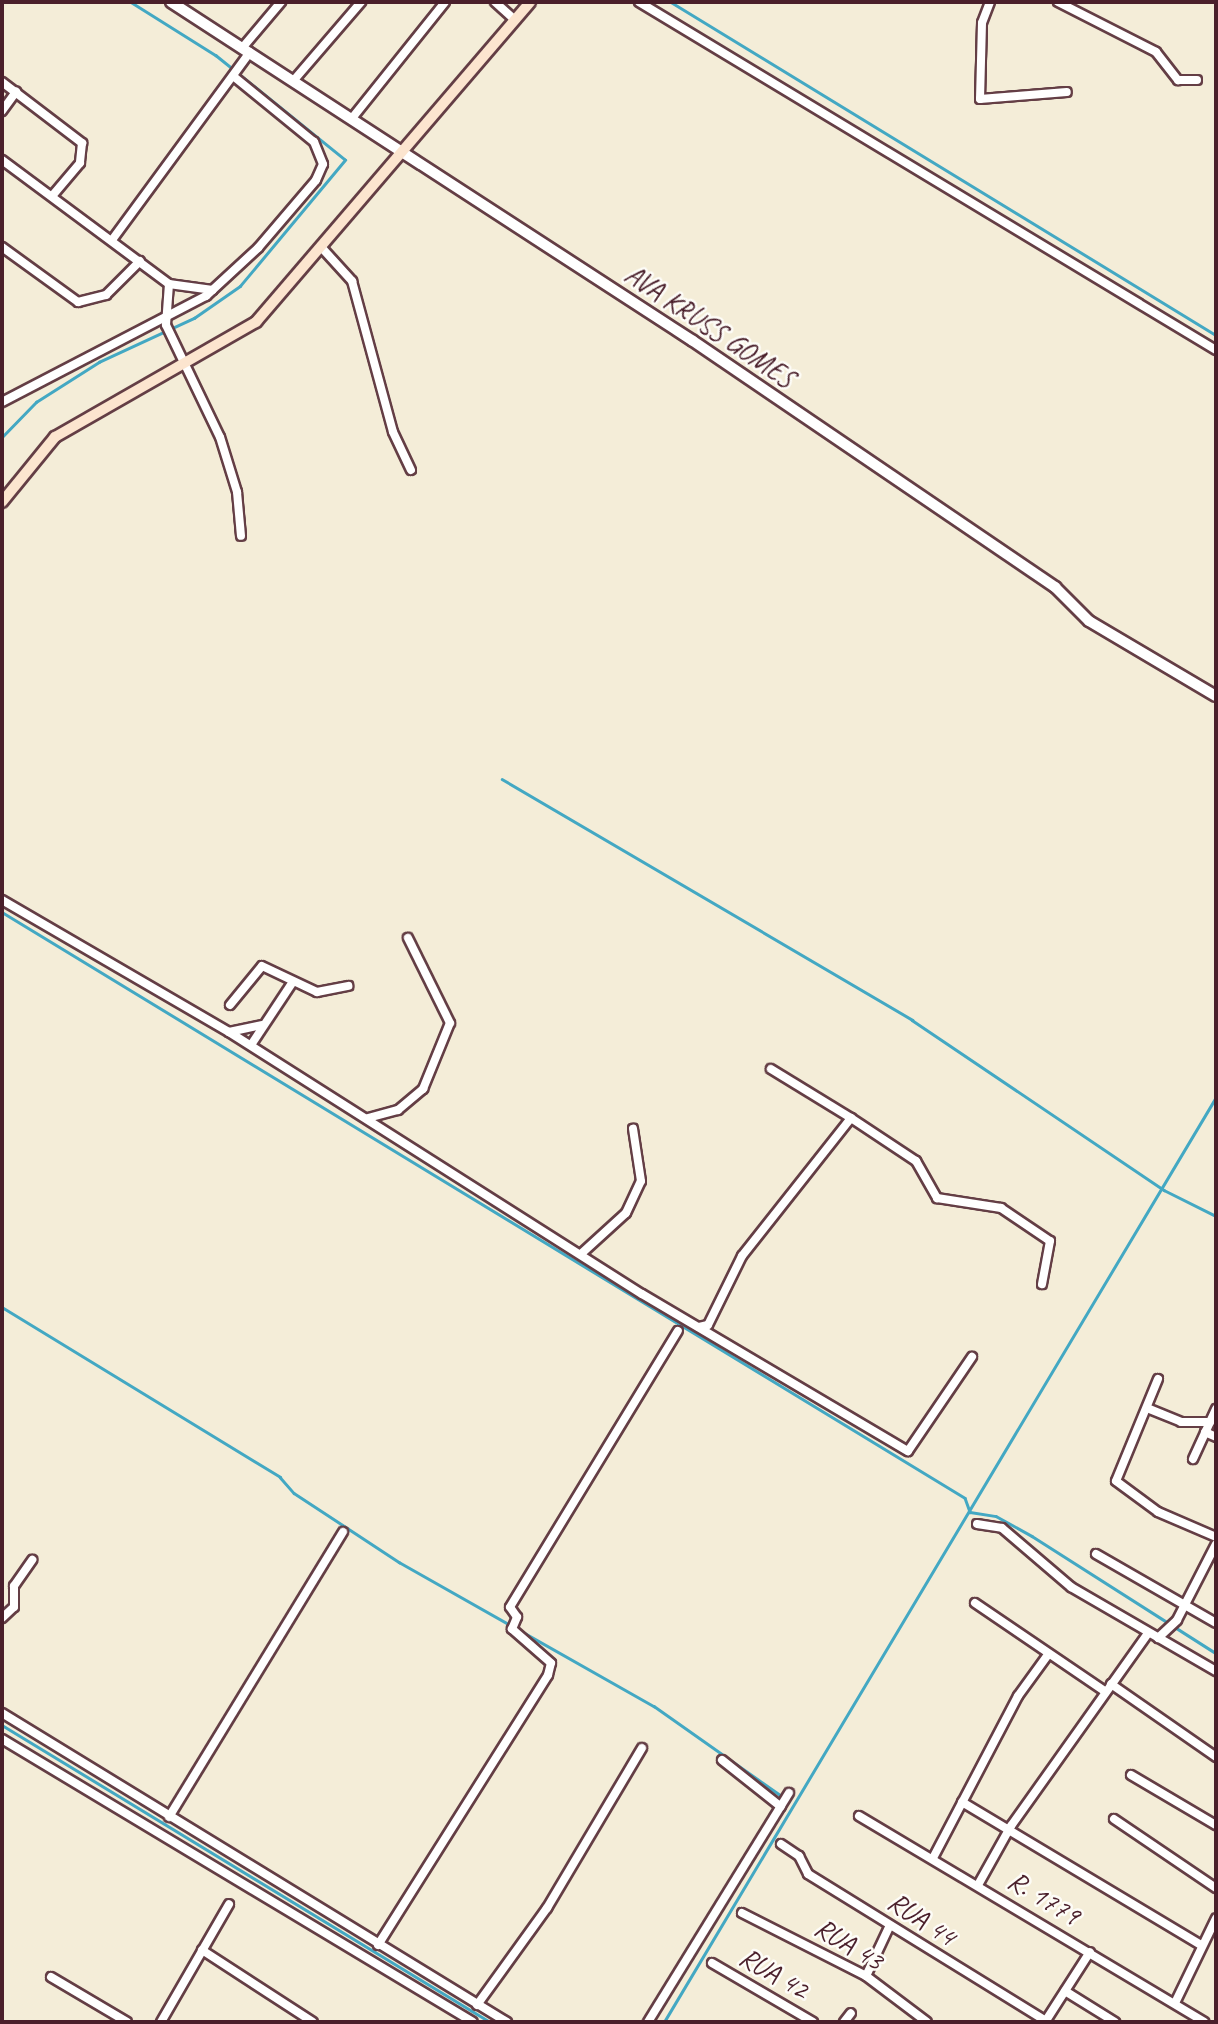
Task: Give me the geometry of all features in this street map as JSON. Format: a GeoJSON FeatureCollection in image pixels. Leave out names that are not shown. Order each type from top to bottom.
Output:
{"type":"FeatureCollection","features":[{"type":"Feature","properties":{"kind":"main road"},"geometry":{"type":"LineString","coordinates":[[2,502],[55,438],[186,365],[256,322],[407,151],[530,2]]}},
{"type":"Feature","properties":{"kind":"street","name":"AVA KRUSS GOMES"},"geometry":{"type":"LineString","coordinates":[[171,2],[407,151],[1055,587],[1089,621],[1216,696]]}},
{"type":"Feature","properties":{"kind":"street"},"geometry":{"type":"LineString","coordinates":[[112,240],[193,122],[239,68],[246,50],[281,2]]}},
{"type":"Feature","properties":{"kind":"street"},"geometry":{"type":"LineString","coordinates":[[294,80],[361,2]]}},
{"type":"Feature","properties":{"kind":"street"},"geometry":{"type":"LineString","coordinates":[[353,117],[445,2]]}},
{"type":"Feature","properties":{"kind":"street"},"geometry":{"type":"LineString","coordinates":[[495,2],[515,20]]}},
{"type":"Feature","properties":{"kind":"street"},"geometry":{"type":"LineString","coordinates":[[639,2],[1216,349]]}},
{"type":"Feature","properties":{"kind":"street"},"geometry":{"type":"LineString","coordinates":[[990,2],[982,23],[980,99],[1067,92]]}},
{"type":"Feature","properties":{"kind":"street"},"geometry":{"type":"LineString","coordinates":[[1058,2],[1156,52],[1178,80],[1197,80]]}},
{"type":"Feature","properties":{"kind":"street"},"geometry":{"type":"LineString","coordinates":[[2,402],[91,351],[167,322],[213,290],[288,216],[323,164],[300,125],[233,76]]}},
{"type":"Feature","properties":{"kind":"street"},"geometry":{"type":"LineString","coordinates":[[2,82],[82,143],[80,163],[52,196]]}},
{"type":"Feature","properties":{"kind":"street"},"geometry":{"type":"LineString","coordinates":[[2,111],[16,92]]}},
{"type":"Feature","properties":{"kind":"street"},"geometry":{"type":"LineString","coordinates":[[2,160],[169,284],[213,290]]}},
{"type":"Feature","properties":{"kind":"street"},"geometry":{"type":"LineString","coordinates":[[2,247],[78,302],[106,295],[140,261]]}},
{"type":"Feature","properties":{"kind":"street"},"geometry":{"type":"LineString","coordinates":[[322,248],[352,281],[393,432],[411,470]]}},
{"type":"Feature","properties":{"kind":"street"},"geometry":{"type":"LineString","coordinates":[[169,284],[167,322],[220,437],[237,492],[241,536]]}},
{"type":"Feature","properties":{"kind":"street"},"geometry":{"type":"LineString","coordinates":[[2,900],[251,1045],[368,1118],[391,1138],[699,1327],[908,1451],[972,1357]]}},
{"type":"Feature","properties":{"kind":"street"},"geometry":{"type":"LineString","coordinates":[[368,1118],[398,1110],[423,1089],[450,1023],[408,937]]}},
{"type":"Feature","properties":{"kind":"street"},"geometry":{"type":"LineString","coordinates":[[230,1005],[262,965],[292,983],[326,994],[348,986]]}},
{"type":"Feature","properties":{"kind":"street"},"geometry":{"type":"LineString","coordinates":[[251,1045],[292,983]]}},
{"type":"Feature","properties":{"kind":"street"},"geometry":{"type":"LineString","coordinates":[[229,1032],[264,1024]]}},
{"type":"Feature","properties":{"kind":"street"},"geometry":{"type":"LineString","coordinates":[[771,1069],[916,1161],[937,1198],[1001,1208],[1050,1241],[1042,1284]]}},
{"type":"Feature","properties":{"kind":"street"},"geometry":{"type":"LineString","coordinates":[[699,1327],[708,1325],[742,1256],[851,1118]]}},
{"type":"Feature","properties":{"kind":"street"},"geometry":{"type":"LineString","coordinates":[[582,1253],[626,1213],[641,1181],[633,1129]]}},
{"type":"Feature","properties":{"kind":"street"},"geometry":{"type":"LineString","coordinates":[[378,1945],[548,1675],[551,1663],[512,1629],[517,1617],[510,1607],[678,1331]]}},
{"type":"Feature","properties":{"kind":"street"},"geometry":{"type":"LineString","coordinates":[[1158,1379],[1116,1481],[1158,1511],[1216,1537]]}},
{"type":"Feature","properties":{"kind":"street"},"geometry":{"type":"LineString","coordinates":[[1147,1408],[1181,1422],[1210,1422]]}},
{"type":"Feature","properties":{"kind":"street"},"geometry":{"type":"LineString","coordinates":[[1193,1459],[1216,1409]]}},
{"type":"Feature","properties":{"kind":"street"},"geometry":{"type":"LineString","coordinates":[[1205,1432],[1216,1437]]}},
{"type":"Feature","properties":{"kind":"street"},"geometry":{"type":"LineString","coordinates":[[977,1524],[1009,1532],[1058,1578],[1216,1671]]}},
{"type":"Feature","properties":{"kind":"street"},"geometry":{"type":"LineString","coordinates":[[169,1817],[343,1532]]}},
{"type":"Feature","properties":{"kind":"street"},"geometry":{"type":"LineString","coordinates":[[1158,1638],[1175,1622],[1216,1544]]}},
{"type":"Feature","properties":{"kind":"street"},"geometry":{"type":"LineString","coordinates":[[1096,1553],[1186,1603],[1216,1623]]}},
{"type":"Feature","properties":{"kind":"street"},"geometry":{"type":"LineString","coordinates":[[2,1618],[14,1607],[14,1586],[32,1560]]}},
{"type":"Feature","properties":{"kind":"street"},"geometry":{"type":"LineString","coordinates":[[975,1602],[1047,1656],[1103,1690]]}},
{"type":"Feature","properties":{"kind":"street"},"geometry":{"type":"LineString","coordinates":[[978,1885],[1011,1826],[1103,1690],[1111,1684],[1148,1633]]}},
{"type":"Feature","properties":{"kind":"street"},"geometry":{"type":"LineString","coordinates":[[933,1858],[1018,1696],[1047,1656]]}},
{"type":"Feature","properties":{"kind":"street"},"geometry":{"type":"LineString","coordinates":[[1111,1684],[1216,1757]]}},
{"type":"Feature","properties":{"kind":"street"},"geometry":{"type":"LineString","coordinates":[[2,1713],[507,2022]]}},
{"type":"Feature","properties":{"kind":"street"},"geometry":{"type":"LineString","coordinates":[[2,1739],[473,2022]]}},
{"type":"Feature","properties":{"kind":"street"},"geometry":{"type":"LineString","coordinates":[[477,2005],[547,1908],[642,1748]]}},
{"type":"Feature","properties":{"kind":"street"},"geometry":{"type":"LineString","coordinates":[[722,1760],[782,1804]]}},
{"type":"Feature","properties":{"kind":"street"},"geometry":{"type":"LineString","coordinates":[[1131,1775],[1216,1825]]}},
{"type":"Feature","properties":{"kind":"street"},"geometry":{"type":"LineString","coordinates":[[648,2022],[789,1793]]}},
{"type":"Feature","properties":{"kind":"street"},"geometry":{"type":"LineString","coordinates":[[962,1802],[1011,1826],[1201,1945]]}},
{"type":"Feature","properties":{"kind":"street","name":"R. 1779"},"geometry":{"type":"LineString","coordinates":[[859,1816],[1204,2022]]}},
{"type":"Feature","properties":{"kind":"street"},"geometry":{"type":"LineString","coordinates":[[1114,1819],[1216,1888]]}},
{"type":"Feature","properties":{"kind":"street","name":"RUA 44"},"geometry":{"type":"LineString","coordinates":[[781,1844],[799,1856],[808,1874],[1047,2022]]}},
{"type":"Feature","properties":{"kind":"street"},"geometry":{"type":"LineString","coordinates":[[161,2022],[229,1904]]}},
{"type":"Feature","properties":{"kind":"street","name":"RUA 43"},"geometry":{"type":"LineString","coordinates":[[742,1913],[866,1976],[928,2022]]}},
{"type":"Feature","properties":{"kind":"street"},"geometry":{"type":"LineString","coordinates":[[1175,2003],[1216,1918]]}},
{"type":"Feature","properties":{"kind":"street"},"geometry":{"type":"LineString","coordinates":[[866,1976],[891,1925]]}},
{"type":"Feature","properties":{"kind":"street"},"geometry":{"type":"LineString","coordinates":[[202,1950],[313,2022]]}},
{"type":"Feature","properties":{"kind":"street"},"geometry":{"type":"LineString","coordinates":[[1047,2022],[1090,1952]]}},
{"type":"Feature","properties":{"kind":"street","name":"RUA 42"},"geometry":{"type":"LineString","coordinates":[[712,1963],[813,2022]]}},
{"type":"Feature","properties":{"kind":"street"},"geometry":{"type":"LineString","coordinates":[[51,1977],[127,2022]]}},
{"type":"Feature","properties":{"kind":"street"},"geometry":{"type":"LineString","coordinates":[[1065,1991],[1115,2022]]}},
{"type":"Feature","properties":{"kind":"street"},"geometry":{"type":"LineString","coordinates":[[844,2022],[850,2012]]}},
{"type":"Feature","properties":{"kind":"waterway"},"geometry":{"type":"LineString","coordinates":[[2,437],[36,402],[99,362],[194,318],[240,286],[345,160],[216,56],[130,2]]}},
{"type":"Feature","properties":{"kind":"waterway"},"geometry":{"type":"LineString","coordinates":[[671,2],[1216,335]]}},
{"type":"Feature","properties":{"kind":"waterway"},"geometry":{"type":"LineString","coordinates":[[502,779],[912,1020],[1164,1190],[1216,1216]]}},
{"type":"Feature","properties":{"kind":"waterway"},"geometry":{"type":"LineString","coordinates":[[2,912],[965,1498],[970,1512],[996,1516],[1032,1536],[1216,1653]]}},
{"type":"Feature","properties":{"kind":"waterway"},"geometry":{"type":"LineString","coordinates":[[664,2022],[1216,1097]]}},
{"type":"Feature","properties":{"kind":"waterway"},"geometry":{"type":"LineString","coordinates":[[2,1307],[280,1477],[294,1493],[399,1562],[654,1706],[783,1797]]}},
{"type":"Feature","properties":{"kind":"waterway"},"geometry":{"type":"LineString","coordinates":[[2,1725],[490,2022]]}}]}
